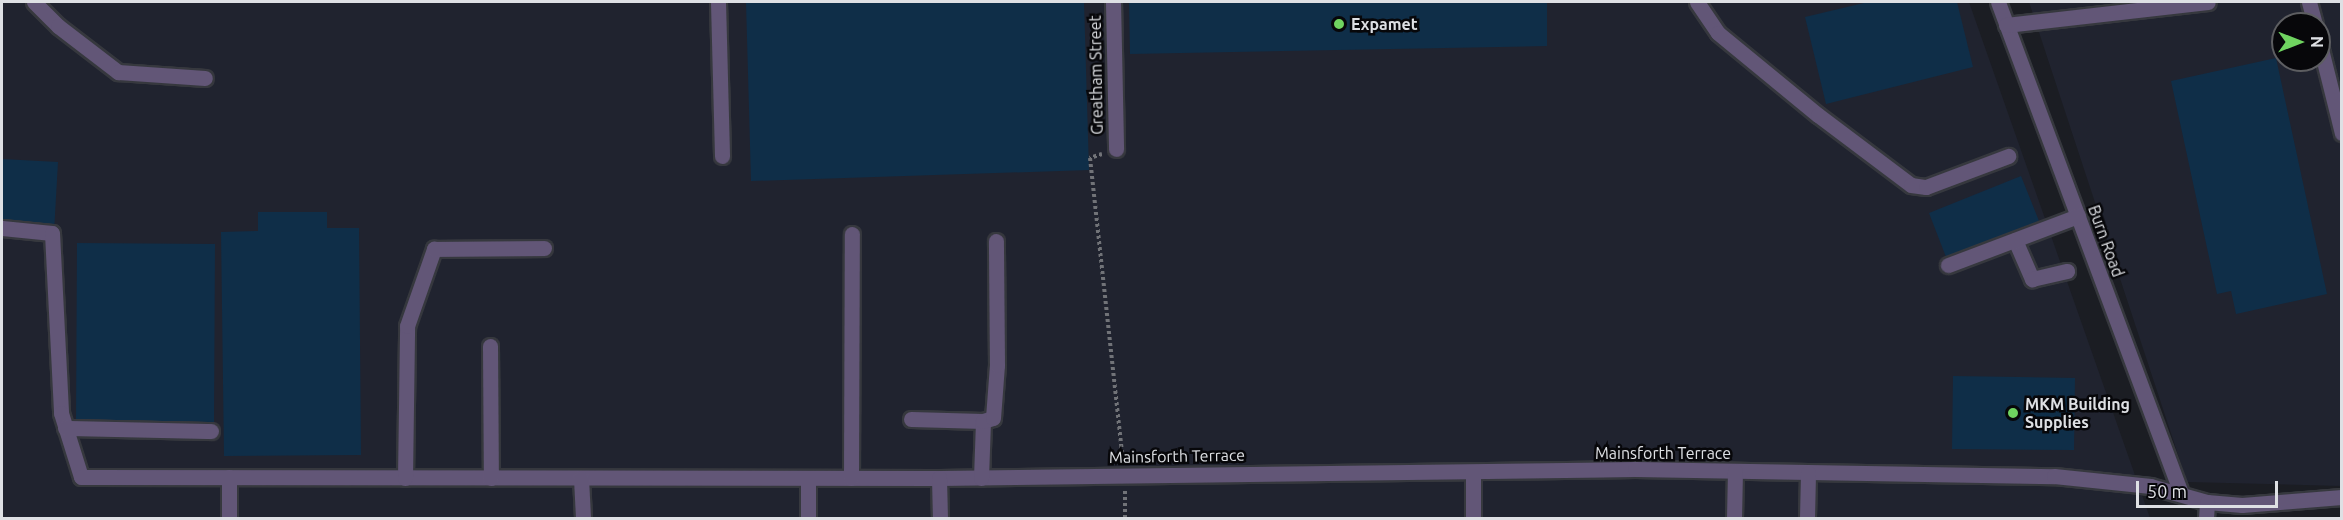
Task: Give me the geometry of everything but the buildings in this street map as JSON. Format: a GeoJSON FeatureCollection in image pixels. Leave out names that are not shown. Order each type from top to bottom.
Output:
{"type":"FeatureCollection","features":[{"type":"Feature","properties":{"kind":"street"},"geometry":{"type":"LineString","coordinates":[[34,2],[58,26],[118,72],[205,78]]}},
{"type":"Feature","properties":{"kind":"street"},"geometry":{"type":"LineString","coordinates":[[718,2],[722,156]]}},
{"type":"Feature","properties":{"kind":"street","name":"Greatham Street"},"geometry":{"type":"LineString","coordinates":[[1113,2],[1116,149]]}},
{"type":"Feature","properties":{"kind":"street"},"geometry":{"type":"LineString","coordinates":[[1697,2],[1718,33],[1818,115],[1911,184],[1926,187],[2008,156]]}},
{"type":"Feature","properties":{"kind":"street","name":"Burn Road"},"geometry":{"type":"LineString","coordinates":[[1998,2],[2181,493]]}},
{"type":"Feature","properties":{"kind":"street"},"geometry":{"type":"LineString","coordinates":[[2006,25],[2208,2]]}},
{"type":"Feature","properties":{"kind":"street"},"geometry":{"type":"LineString","coordinates":[[2327,72],[2342,133]]}},
{"type":"Feature","properties":{"kind":"street"},"geometry":{"type":"LineString","coordinates":[[1948,265],[2078,216]]}},
{"type":"Feature","properties":{"kind":"street"},"geometry":{"type":"LineString","coordinates":[[2,228],[52,233],[61,413],[65,428],[211,431]]}},
{"type":"Feature","properties":{"kind":"street"},"geometry":{"type":"LineString","coordinates":[[851,478],[852,234]]}},
{"type":"Feature","properties":{"kind":"street"},"geometry":{"type":"LineString","coordinates":[[2015,240],[2032,279],[2067,271]]}},
{"type":"Feature","properties":{"kind":"street"},"geometry":{"type":"LineString","coordinates":[[911,420],[983,421],[993,418],[996,241]]}},
{"type":"Feature","properties":{"kind":"street"},"geometry":{"type":"LineString","coordinates":[[405,478],[407,326],[434,249],[544,248]]}},
{"type":"Feature","properties":{"kind":"street"},"geometry":{"type":"LineString","coordinates":[[490,346],[491,478]]}},
{"type":"Feature","properties":{"kind":"street"},"geometry":{"type":"LineString","coordinates":[[981,478],[983,421]]}},
{"type":"Feature","properties":{"kind":"street","name":"Mainsforth Terrace"},"geometry":{"type":"LineString","coordinates":[[65,428],[81,477],[981,478],[1735,471],[2054,476],[2181,493],[2207,502],[2242,505],[2342,497]]}},
{"type":"Feature","properties":{"kind":"street"},"geometry":{"type":"LineString","coordinates":[[1734,519],[1735,471]]}},
{"type":"Feature","properties":{"kind":"street"},"geometry":{"type":"LineString","coordinates":[[1473,472],[1473,519]]}},
{"type":"Feature","properties":{"kind":"street"},"geometry":{"type":"LineString","coordinates":[[1807,519],[1808,472]]}},
{"type":"Feature","properties":{"kind":"street"},"geometry":{"type":"LineString","coordinates":[[229,477],[229,519]]}},
{"type":"Feature","properties":{"kind":"street"},"geometry":{"type":"LineString","coordinates":[[581,478],[583,519]]}},
{"type":"Feature","properties":{"kind":"street"},"geometry":{"type":"LineString","coordinates":[[808,478],[808,519]]}},
{"type":"Feature","properties":{"kind":"street"},"geometry":{"type":"LineString","coordinates":[[939,478],[940,519]]}},
{"type":"Feature","properties":{"kind":"street"},"geometry":{"type":"LineString","coordinates":[[2206,519],[2207,502]]}},
{"type":"Feature","properties":{"kind":"path"},"geometry":{"type":"LineString","coordinates":[[1116,149],[1090,158],[1125,475],[1125,519]]}},
{"type":"Feature","properties":{"kind":"shaded area"},"geometry":{"type":"Polygon","coordinates":[[[2,2],[1969,2],[2150,518],[2,518],[2,2]]]}},
{"type":"Feature","properties":{"kind":"shaded area"},"geometry":{"type":"Polygon","coordinates":[[[2029,2],[2341,2],[2341,486],[2187,482],[2029,2]]]}},
{"type":"Feature","properties":{"kind":"place","name":"Expamet"},"geometry":{"type":"Point","coordinates":[1339,24]}},
{"type":"Feature","properties":{"kind":"place","name":"MKM Building Supplies"},"geometry":{"type":"Point","coordinates":[2013,413]}}]}
